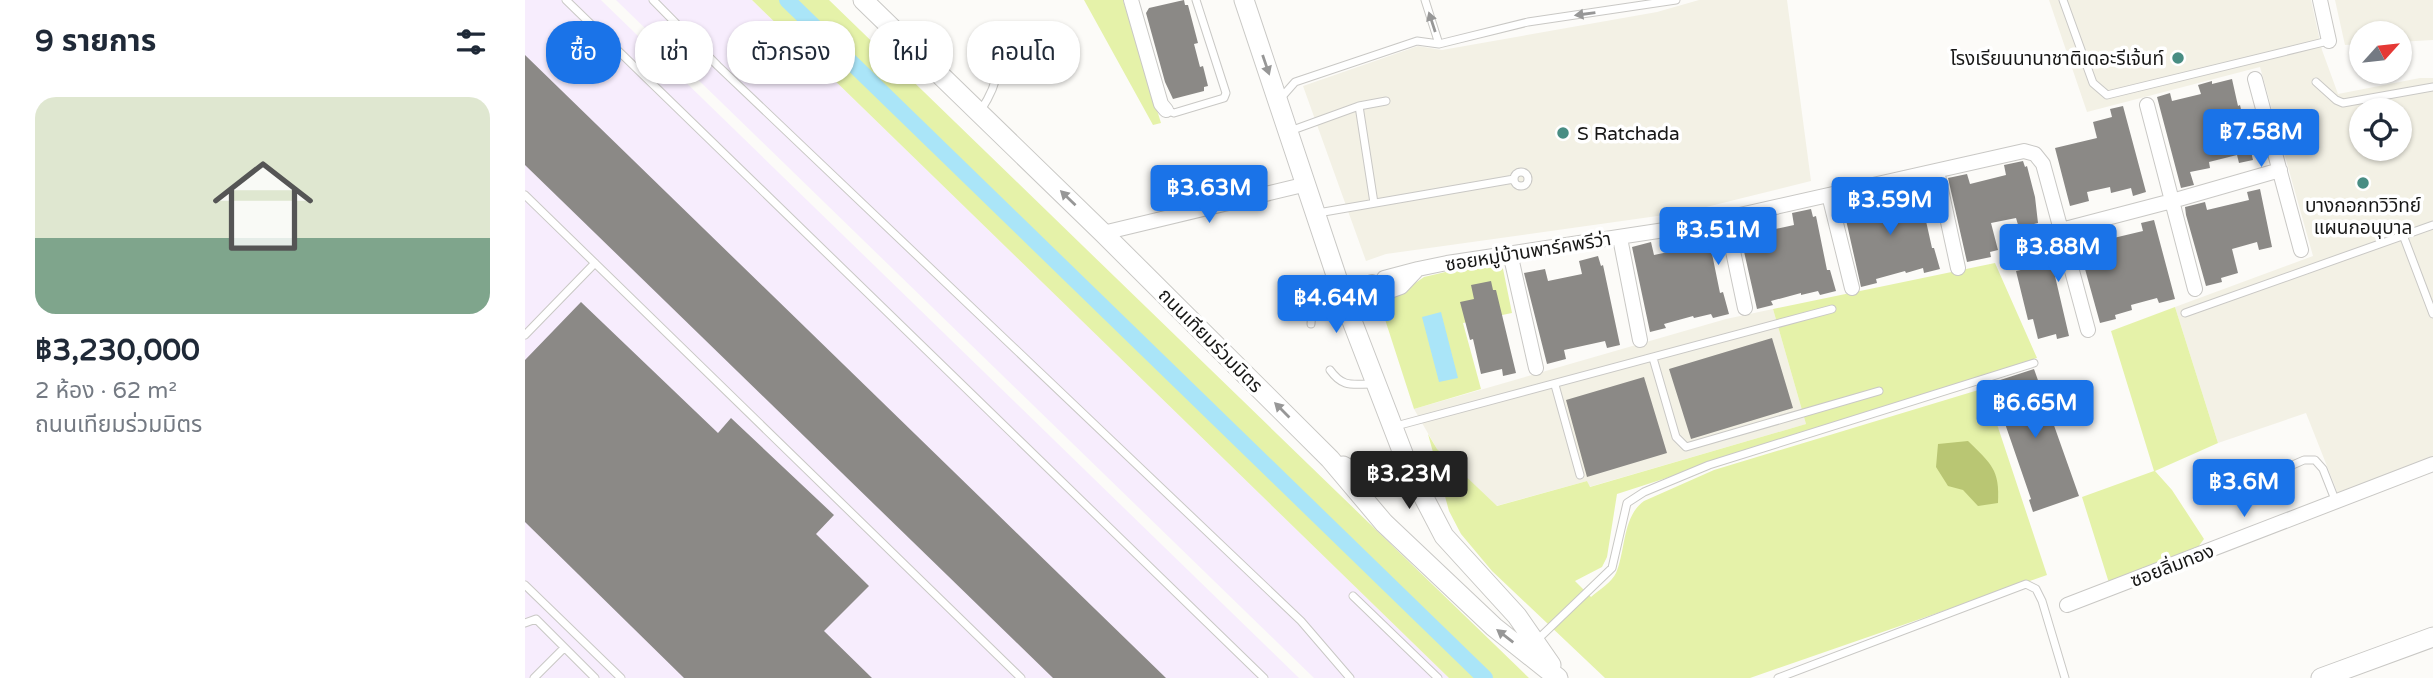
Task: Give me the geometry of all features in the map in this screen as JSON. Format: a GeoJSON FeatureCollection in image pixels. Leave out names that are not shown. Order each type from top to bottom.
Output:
{"type":"FeatureCollection","features":[{"type":"Feature","properties":{"kind":"street","name":"ถนนเทียมร่วมมิตร"},"geometry":{"type":"LineString","coordinates":[[863,0],[1330,458],[1394,533],[1494,627],[1559,678]]}},
{"type":"Feature","properties":{"kind":"street"},"geometry":{"type":"LineString","coordinates":[[1131,0],[1161,104],[1166,110]]}},
{"type":"Feature","properties":{"kind":"street","name":"ถนนเทียมร่วมมิตร"},"geometry":{"type":"LineString","coordinates":[[1244,0],[1342,293],[1409,469],[1444,536],[1517,616],[1559,678]]}},
{"type":"Feature","properties":{"kind":"street"},"geometry":{"type":"LineString","coordinates":[[2320,0],[2329,41]]}},
{"type":"Feature","properties":{"kind":"street"},"geometry":{"type":"LineString","coordinates":[[2255,79],[2301,250]]}},
{"type":"Feature","properties":{"kind":"street"},"geometry":{"type":"LineString","coordinates":[[2147,105],[2195,289]]}},
{"type":"Feature","properties":{"kind":"street","name":"ซอยหมู่บ้านพาร์คพรีว่า"},"geometry":{"type":"LineString","coordinates":[[1342,293],[1381,287],[1417,269],[1692,226],[2024,151],[2035,154],[2043,164],[2061,230]]}},
{"type":"Feature","properties":{"kind":"street"},"geometry":{"type":"LineString","coordinates":[[2088,330],[2061,230],[2280,170]]}},
{"type":"Feature","properties":{"kind":"street"},"geometry":{"type":"LineString","coordinates":[[1937,171],[1958,268]]}},
{"type":"Feature","properties":{"kind":"street"},"geometry":{"type":"LineString","coordinates":[[1103,233],[1307,184]]}},
{"type":"Feature","properties":{"kind":"street"},"geometry":{"type":"LineString","coordinates":[[1829,195],[1852,288]]}},
{"type":"Feature","properties":{"kind":"street"},"geometry":{"type":"LineString","coordinates":[[1726,218],[1745,308]]}},
{"type":"Feature","properties":{"kind":"street"},"geometry":{"type":"LineString","coordinates":[[1620,237],[1640,340]]}},
{"type":"Feature","properties":{"kind":"street"},"geometry":{"type":"LineString","coordinates":[[1510,253],[1536,368]]}},
{"type":"Feature","properties":{"kind":"street"},"geometry":{"type":"LineString","coordinates":[[1330,458],[1377,486],[1400,482],[1409,469]]}},
{"type":"Feature","properties":{"kind":"street","name":"ซอยลิ่มทอง"},"geometry":{"type":"LineString","coordinates":[[2067,605],[2433,464]]}},
{"type":"Feature","properties":{"kind":"street"},"geometry":{"type":"LineString","coordinates":[[2321,678],[2433,637]]}},
{"type":"Feature","properties":{"kind":"lane"},"geometry":{"type":"LineString","coordinates":[[566,0],[1264,678]]}},
{"type":"Feature","properties":{"kind":"lane"},"geometry":{"type":"LineString","coordinates":[[653,0],[728,76],[1301,621],[1350,678]]}},
{"type":"Feature","properties":{"kind":"lane"},"geometry":{"type":"LineString","coordinates":[[1166,110],[1174,113],[1224,98],[1226,93],[1196,0]]}},
{"type":"Feature","properties":{"kind":"lane"},"geometry":{"type":"LineString","coordinates":[[1425,0],[1440,44]]}},
{"type":"Feature","properties":{"kind":"lane"},"geometry":{"type":"LineString","coordinates":[[1278,101],[1294,82],[1417,41],[1440,44],[1528,22],[1676,0]]}},
{"type":"Feature","properties":{"kind":"lane"},"geometry":{"type":"LineString","coordinates":[[2063,0],[2093,83],[2107,95],[2329,41]]}},
{"type":"Feature","properties":{"kind":"lane"},"geometry":{"type":"LineString","coordinates":[[2316,82],[2343,103],[2433,87]]}},
{"type":"Feature","properties":{"kind":"lane"},"geometry":{"type":"LineString","coordinates":[[980,112],[995,84]]}},
{"type":"Feature","properties":{"kind":"lane"},"geometry":{"type":"LineString","coordinates":[[1289,132],[1359,106],[1386,102]]}},
{"type":"Feature","properties":{"kind":"lane"},"geometry":{"type":"LineString","coordinates":[[1359,106],[1374,204]]}},
{"type":"Feature","properties":{"kind":"lane"},"geometry":{"type":"LineString","coordinates":[[1316,213],[1514,180]]}},
{"type":"Feature","properties":{"kind":"lane"},"geometry":{"type":"LineString","coordinates":[[525,195],[1021,678]]}},
{"type":"Feature","properties":{"kind":"lane"},"geometry":{"type":"LineString","coordinates":[[2185,313],[2433,225]]}},
{"type":"Feature","properties":{"kind":"lane"},"geometry":{"type":"LineString","coordinates":[[2403,235],[2433,314]]}},
{"type":"Feature","properties":{"kind":"lane"},"geometry":{"type":"LineString","coordinates":[[525,335],[595,263]]}},
{"type":"Feature","properties":{"kind":"lane"},"geometry":{"type":"LineString","coordinates":[[1311,324],[1311,315],[1321,297],[1342,293]]}},
{"type":"Feature","properties":{"kind":"lane"},"geometry":{"type":"LineString","coordinates":[[1392,427],[1832,309]]}},
{"type":"Feature","properties":{"kind":"lane"},"geometry":{"type":"LineString","coordinates":[[1653,358],[1677,438],[1686,447],[1879,391]]}},
{"type":"Feature","properties":{"kind":"lane"},"geometry":{"type":"LineString","coordinates":[[1535,642],[1612,568],[1627,503],[1644,492],[1709,466],[2034,363]]}},
{"type":"Feature","properties":{"kind":"lane"},"geometry":{"type":"LineString","coordinates":[[1330,370],[1337,380],[1345,384],[1375,384]]}},
{"type":"Feature","properties":{"kind":"lane"},"geometry":{"type":"LineString","coordinates":[[1555,385],[1580,475]]}},
{"type":"Feature","properties":{"kind":"lane"},"geometry":{"type":"LineString","coordinates":[[2240,488],[2304,460],[2315,460],[2323,469],[2336,503]]}},
{"type":"Feature","properties":{"kind":"lane"},"geometry":{"type":"LineString","coordinates":[[525,584],[621,678]]}},
{"type":"Feature","properties":{"kind":"lane"},"geometry":{"type":"LineString","coordinates":[[1778,678],[2026,584],[2036,589],[2042,600],[2065,678]]}},
{"type":"Feature","properties":{"kind":"lane"},"geometry":{"type":"LineString","coordinates":[[1353,596],[1438,678]]}},
{"type":"Feature","properties":{"kind":"lane"},"geometry":{"type":"LineString","coordinates":[[525,623],[536,619],[591,677]]}},
{"type":"Feature","properties":{"kind":"lane"},"geometry":{"type":"LineString","coordinates":[[534,678],[564,648]]}},
{"type":"Feature","properties":{"kind":"shaded area"},"geometry":{"type":"Polygon","coordinates":[[[525,0],[601,0],[635,33],[635,84],[687,84],[1299,678],[525,678],[525,0]]]}},
{"type":"Feature","properties":{"kind":"shaded area"},"geometry":{"type":"Polygon","coordinates":[[[616,0],[752,0],[774,21],[727,21],[727,84],[838,84],[1449,678],[1314,678],[702,84],[713,84],[713,21],[638,21],[616,0]]]}},
{"type":"Feature","properties":{"kind":"shaded area","name":"S Ratchada"},"geometry":{"type":"Polygon","coordinates":[[[1699,0],[1787,0],[1811,181],[1686,212],[1386,254],[1366,261],[1303,86],[1418,46],[1442,50],[1657,12],[1699,0]]]}},
{"type":"Feature","properties":{"kind":"shaded area"},"geometry":{"type":"Polygon","coordinates":[[[2049,0],[2311,0],[2322,50],[2338,94],[2389,84],[2412,84],[2412,80],[2433,78],[2433,459],[2338,494],[2306,413],[2218,443],[2175,307],[2313,256],[2260,67],[2087,112],[2049,0]]]}},
{"type":"Feature","properties":{"kind":"shaded area"},"geometry":{"type":"Polygon","coordinates":[[[2335,0],[2433,0],[2433,40],[2412,41],[2412,21],[2349,21],[2349,45],[2345,45],[2335,0]]]}},
{"type":"Feature","properties":{"kind":"shaded area"},"geometry":{"type":"Polygon","coordinates":[[[1773,309],[1806,424],[1589,487],[1587,481],[1496,506],[1437,449],[1414,409],[1726,319],[1773,309]]]}},
{"type":"Feature","properties":{"kind":"green space"},"geometry":{"type":"Polygon","coordinates":[[[752,0],[829,0],[851,21],[774,21],[752,0]]]}},
{"type":"Feature","properties":{"kind":"green space"},"geometry":{"type":"Polygon","coordinates":[[[1084,0],[1123,0],[1161,123],[1153,125],[1084,0]]]}},
{"type":"Feature","properties":{"kind":"green space"},"geometry":{"type":"Polygon","coordinates":[[[855,25],[869,39],[869,84],[916,84],[1529,678],[1449,678],[838,84],[855,84],[855,25]]]}},
{"type":"Feature","properties":{"kind":"green space"},"geometry":{"type":"Polygon","coordinates":[[[1501,259],[1512,313],[1463,323],[1481,389],[1414,409],[1381,307],[1424,277],[1501,259]]]}},
{"type":"Feature","properties":{"kind":"green space"},"geometry":{"type":"Polygon","coordinates":[[[1995,263],[2037,358],[1617,494],[1607,557],[1602,567],[1575,581],[1591,597],[1612,580],[1619,564],[1628,525],[1644,501],[1714,470],[1985,388],[2047,575],[1750,678],[1605,678],[1492,571],[1461,534],[1449,511],[1428,434],[1437,449],[1497,506],[1587,481],[1590,487],[1806,424],[1773,309],[1995,263]]]}},
{"type":"Feature","properties":{"kind":"green space"},"geometry":{"type":"Polygon","coordinates":[[[2175,307],[2218,443],[2155,471],[2172,490],[2204,539],[2195,551],[2109,583],[2082,497],[2154,471],[2111,331],[2175,307]]]}},
{"type":"Feature","properties":{"kind":"green space"},"geometry":{"type":"Polygon","coordinates":[[[1968,441],[1992,468],[1997,482],[1998,503],[1978,506],[1963,490],[1948,486],[1936,467],[1938,444],[1968,441]]]}},
{"type":"Feature","properties":{"kind":"water"},"geometry":{"type":"Polygon","coordinates":[[[1441,312],[1458,378],[1439,382],[1422,317],[1441,312]]]}},
{"type":"Feature","properties":{"kind":"building"},"geometry":{"type":"Polygon","coordinates":[[[1184,0],[1185,5],[1188,5],[1198,43],[1194,44],[1200,67],[1203,66],[1208,86],[1204,87],[1204,91],[1173,99],[1165,82],[1146,13],[1149,8],[1184,0]]]}},
{"type":"Feature","properties":{"kind":"building"},"geometry":{"type":"Polygon","coordinates":[[[525,55],[546,75],[546,84],[555,84],[1166,678],[1053,678],[525,165],[525,55]]]}},
{"type":"Feature","properties":{"kind":"building"},"geometry":{"type":"Polygon","coordinates":[[[2232,79],[2253,160],[2239,163],[2237,155],[2209,162],[2210,168],[2190,172],[2194,185],[2181,188],[2157,97],[2170,93],[2172,101],[2201,94],[2198,85],[2232,79]]]}},
{"type":"Feature","properties":{"kind":"building"},"geometry":{"type":"Polygon","coordinates":[[[2123,106],[2146,192],[2133,196],[2131,188],[2111,193],[2110,187],[2087,192],[2089,201],[2070,206],[2055,148],[2097,138],[2093,122],[2112,117],[2110,109],[2123,106]]]}},
{"type":"Feature","properties":{"kind":"building"},"geometry":{"type":"Polygon","coordinates":[[[2023,161],[2025,167],[2027,166],[2035,197],[2038,223],[2019,228],[2016,218],[1991,223],[1998,250],[1990,252],[1991,257],[1967,262],[1948,178],[1967,174],[1970,184],[2006,175],[2004,165],[2023,161]]]}},
{"type":"Feature","properties":{"kind":"building"},"geometry":{"type":"Polygon","coordinates":[[[1916,185],[1940,269],[1924,273],[1923,268],[1906,273],[1905,271],[1876,279],[1877,283],[1861,287],[1842,202],[1863,197],[1866,210],[1899,202],[1896,190],[1916,185]]]}},
{"type":"Feature","properties":{"kind":"building"},"geometry":{"type":"Polygon","coordinates":[[[2260,189],[2272,247],[2259,250],[2257,242],[2232,249],[2238,273],[2221,278],[2222,282],[2206,286],[2185,207],[2205,202],[2207,210],[2249,200],[2247,192],[2260,189]]]}},
{"type":"Feature","properties":{"kind":"building"},"geometry":{"type":"Polygon","coordinates":[[[1811,209],[1813,217],[1816,216],[1827,270],[1830,270],[1836,291],[1820,295],[1818,291],[1801,293],[1771,301],[1773,305],[1757,309],[1738,225],[1758,221],[1761,232],[1794,225],[1792,213],[1811,209]]]}},
{"type":"Feature","properties":{"kind":"building"},"geometry":{"type":"Polygon","coordinates":[[[2154,220],[2175,299],[2159,303],[2157,298],[2131,305],[2132,310],[2115,315],[2116,319],[2100,323],[2080,249],[2080,239],[2100,234],[2101,241],[2143,231],[2141,223],[2154,220]]]}},
{"type":"Feature","properties":{"kind":"building"},"geometry":{"type":"Polygon","coordinates":[[[1704,233],[1706,240],[1709,239],[1720,293],[1723,292],[1729,314],[1713,318],[1711,314],[1693,316],[1664,324],[1666,328],[1650,332],[1632,247],[1651,242],[1654,255],[1687,248],[1685,237],[1704,233]]]}},
{"type":"Feature","properties":{"kind":"building"},"geometry":{"type":"Polygon","coordinates":[[[2047,250],[2069,336],[2057,339],[2056,334],[2038,339],[2033,319],[2028,320],[2016,271],[2030,268],[2027,255],[2047,250]]]}},
{"type":"Feature","properties":{"kind":"building"},"geometry":{"type":"Polygon","coordinates":[[[1598,256],[1601,266],[1603,265],[1620,345],[1607,348],[1605,341],[1564,350],[1566,359],[1547,364],[1524,273],[1545,269],[1548,281],[1582,274],[1579,261],[1598,256]]]}},
{"type":"Feature","properties":{"kind":"building"},"geometry":{"type":"Polygon","coordinates":[[[1491,281],[1493,290],[1496,290],[1516,373],[1503,376],[1502,369],[1481,374],[1473,339],[1470,340],[1460,302],[1474,299],[1471,285],[1491,281]]]}},
{"type":"Feature","properties":{"kind":"building"},"geometry":{"type":"Polygon","coordinates":[[[581,302],[718,433],[731,418],[834,515],[816,534],[869,586],[824,631],[872,678],[684,678],[525,522],[525,360],[581,302]]]}},
{"type":"Feature","properties":{"kind":"building"},"geometry":{"type":"Polygon","coordinates":[[[1772,338],[1793,408],[1691,439],[1669,369],[1772,338]]]}},
{"type":"Feature","properties":{"kind":"building"},"geometry":{"type":"Polygon","coordinates":[[[2034,369],[2079,496],[2033,512],[2029,500],[2031,499],[1991,383],[2034,369]]]}},
{"type":"Feature","properties":{"kind":"building"},"geometry":{"type":"Polygon","coordinates":[[[1644,377],[1667,453],[1587,477],[1566,400],[1644,377]]]}},
{"type":"Feature","properties":{"kind":"waterway"},"geometry":{"type":"LineString","coordinates":[[787,0],[1485,678]]}},
{"type":"Feature","properties":{"kind":"place","name":"โรงเรียนนานาชาติเดอะรีเจ้นท์"},"geometry":{"type":"Point","coordinates":[2178,58]}},
{"type":"Feature","properties":{"kind":"place","name":"S Ratchada"},"geometry":{"type":"Point","coordinates":[1563,133]}},
{"type":"Feature","properties":{"kind":"place","name":"บางกอกทวิวิทย์ แผนกอนุบาล"},"geometry":{"type":"Point","coordinates":[2363,183]}}]}
